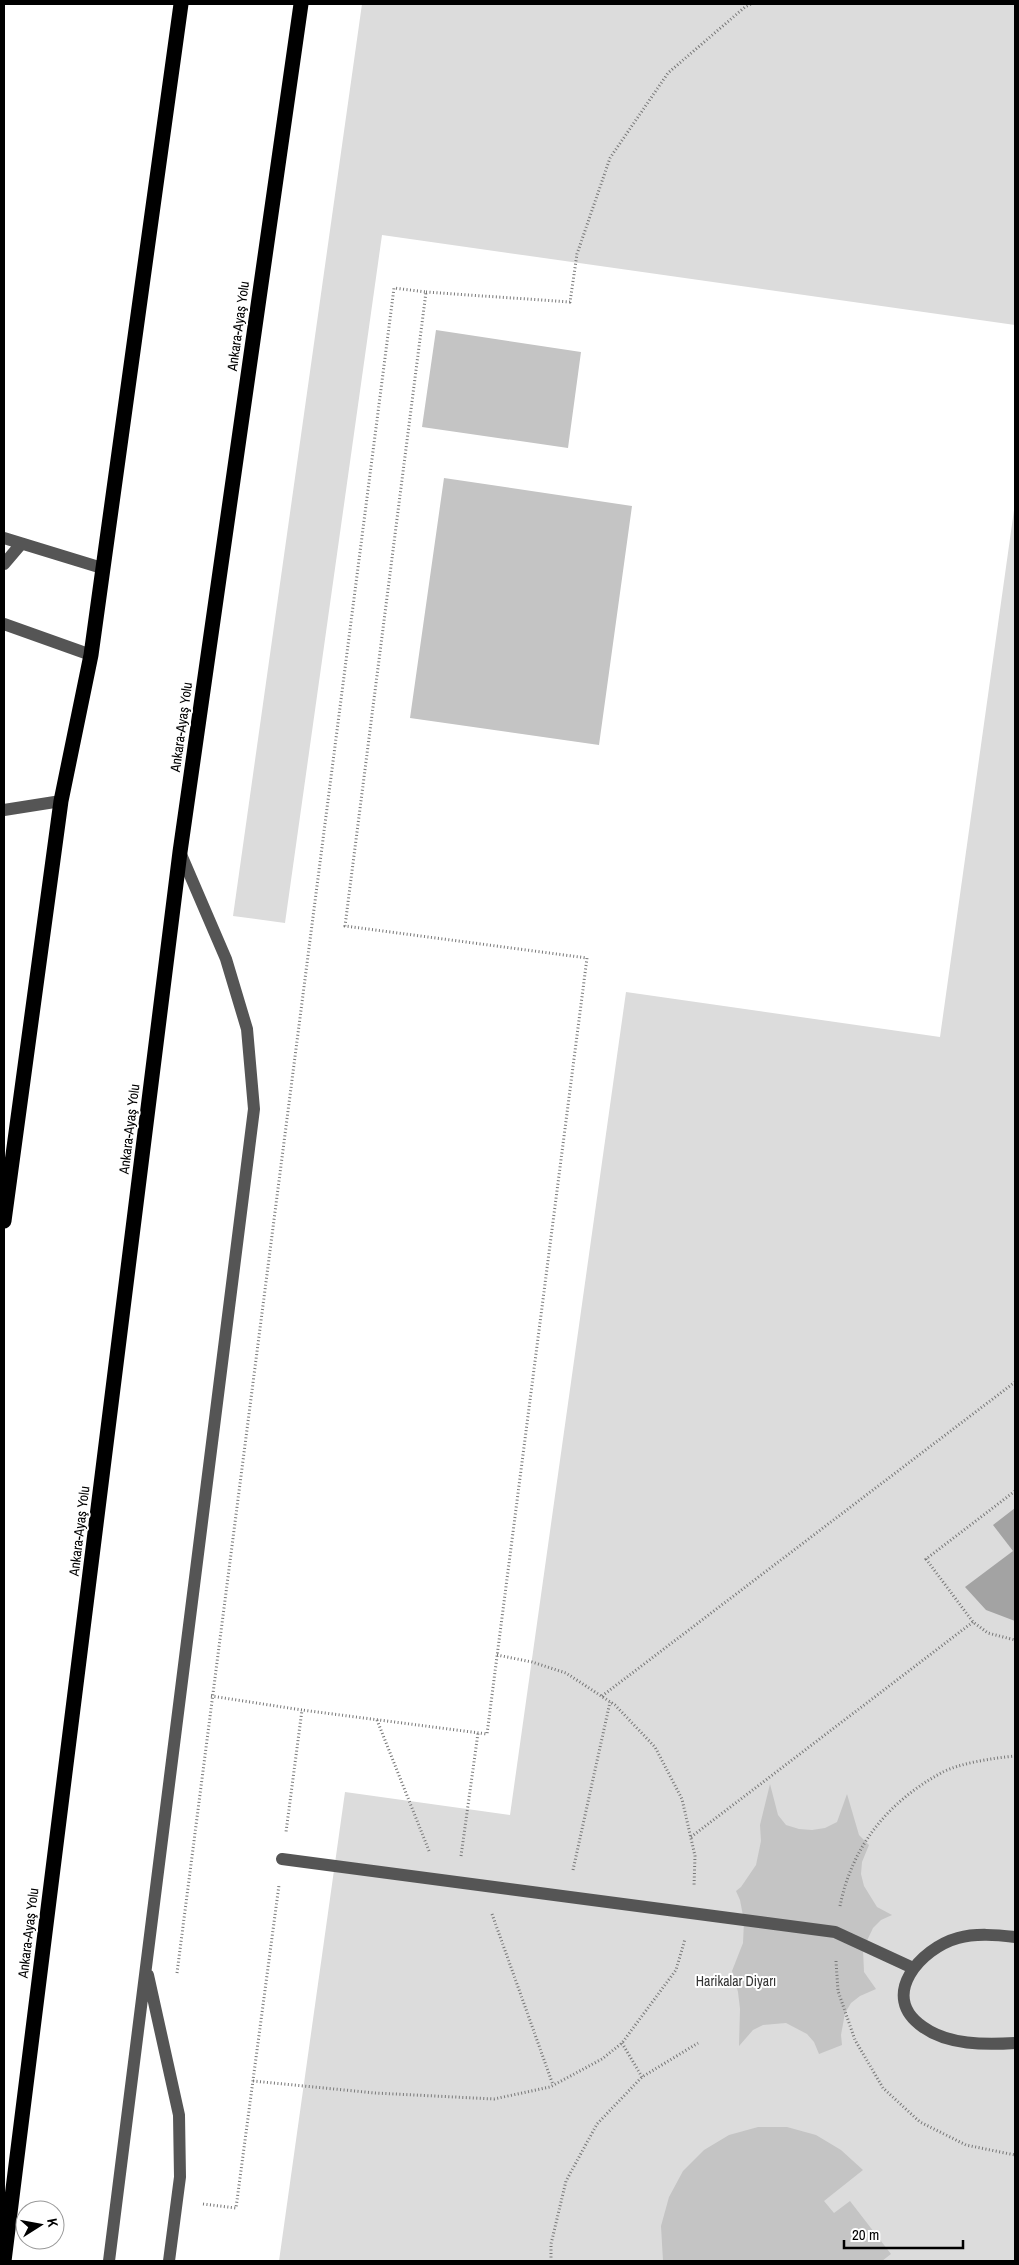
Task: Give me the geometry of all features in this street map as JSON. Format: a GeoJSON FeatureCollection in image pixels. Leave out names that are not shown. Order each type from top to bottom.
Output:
{"type":"FeatureCollection","features":[{"type":"Feature","properties":{"kind":"highway"},"geometry":{"type":"LineString","coordinates":[[4,1220],[5,1192],[61,801],[90,655],[181,4]]}},
{"type":"Feature","properties":{"kind":"highway","name":"Ankara-Ayaş Yolu"},"geometry":{"type":"LineString","coordinates":[[4,2261],[180,852],[301,4]]}},
{"type":"Feature","properties":{"kind":"street"},"geometry":{"type":"LineString","coordinates":[[4,538],[102,568]]}},
{"type":"Feature","properties":{"kind":"street"},"geometry":{"type":"LineString","coordinates":[[4,564],[21,544]]}},
{"type":"Feature","properties":{"kind":"street"},"geometry":{"type":"LineString","coordinates":[[4,624],[90,655]]}},
{"type":"Feature","properties":{"kind":"street"},"geometry":{"type":"LineString","coordinates":[[4,810],[61,801]]}},
{"type":"Feature","properties":{"kind":"street"},"geometry":{"type":"LineString","coordinates":[[109,2261],[254,1109],[247,1029],[226,959],[180,852]]}},
{"type":"Feature","properties":{"kind":"street"},"geometry":{"type":"LineString","coordinates":[[282,1859],[835,1932],[913,1968]]}},
{"type":"Feature","properties":{"kind":"street"},"geometry":{"type":"LineString","coordinates":[[1015,1937],[981,1935],[960,1937],[943,1943],[913,1968],[904,1987],[907,2009],[921,2026],[942,2037],[994,2044],[1015,2043]]}},
{"type":"Feature","properties":{"kind":"street"},"geometry":{"type":"LineString","coordinates":[[146,1966],[179,2115],[180,2177],[168,2261]]}},
{"type":"Feature","properties":{"kind":"path"},"geometry":{"type":"LineString","coordinates":[[176,1980],[394,288],[570,302],[577,254],[610,158],[668,73],[744,7],[751,4]]}},
{"type":"Feature","properties":{"kind":"path"},"geometry":{"type":"LineString","coordinates":[[180,1692],[487,1734],[587,958],[345,926],[426,292]]}},
{"type":"Feature","properties":{"kind":"path"},"geometry":{"type":"LineString","coordinates":[[602,1696],[1015,1382]]}},
{"type":"Feature","properties":{"kind":"path"},"geometry":{"type":"LineString","coordinates":[[1015,1491],[926,1559],[973,1622],[988,1633],[1015,1640]]}},
{"type":"Feature","properties":{"kind":"path"},"geometry":{"type":"LineString","coordinates":[[691,1837],[973,1622]]}},
{"type":"Feature","properties":{"kind":"path"},"geometry":{"type":"LineString","coordinates":[[253,2081],[395,2094],[494,2099],[554,2085],[602,2059],[622,2044],[676,1970],[693,1914],[695,1856],[682,1799],[655,1747],[610,1702],[566,1673],[532,1662],[497,1655]]}},
{"type":"Feature","properties":{"kind":"path"},"geometry":{"type":"LineString","coordinates":[[568,1897],[610,1702]]}},
{"type":"Feature","properties":{"kind":"path"},"geometry":{"type":"LineString","coordinates":[[176,2200],[236,2208],[302,1710]]}},
{"type":"Feature","properties":{"kind":"path"},"geometry":{"type":"LineString","coordinates":[[376,1719],[440,1880]]}},
{"type":"Feature","properties":{"kind":"path"},"geometry":{"type":"LineString","coordinates":[[458,1882],[478,1733]]}},
{"type":"Feature","properties":{"kind":"path"},"geometry":{"type":"LineString","coordinates":[[482,1886],[554,2085]]}},
{"type":"Feature","properties":{"kind":"path"},"geometry":{"type":"LineString","coordinates":[[551,2261],[551,2244],[566,2181],[597,2124],[642,2077],[698,2043]]}},
{"type":"Feature","properties":{"kind":"path"},"geometry":{"type":"LineString","coordinates":[[622,2044],[642,2077]]}},
{"type":"Feature","properties":{"kind":"green space"},"geometry":{"type":"Polygon","coordinates":[[[362,4],[1015,4],[1015,325],[382,235],[285,923],[233,916],[362,4]]]}},
{"type":"Feature","properties":{"kind":"green space","name":"Harikalar Diyarı"},"geometry":{"type":"Polygon","coordinates":[[[1015,503],[1015,2261],[279,2261],[345,1792],[510,1815],[626,992],[940,1037],[1015,503]]]}},
{"type":"Feature","properties":{"kind":"shaded area"},"geometry":{"type":"Polygon","coordinates":[[[1015,1508],[1015,1621],[986,1610],[965,1587],[1013,1551],[993,1525],[1015,1508]]]}},
{"type":"Feature","properties":{"kind":"building"},"geometry":{"type":"Polygon","coordinates":[[[436,330],[581,352],[568,448],[422,427],[436,330]]]}},
{"type":"Feature","properties":{"kind":"building"},"geometry":{"type":"Polygon","coordinates":[[[444,478],[632,506],[599,745],[410,718],[444,478]]]}},
{"type":"Feature","properties":{"kind":"building"},"geometry":{"type":"Polygon","coordinates":[[[770,1784],[778,1815],[786,1825],[799,1829],[825,1828],[837,1822],[847,1794],[859,1835],[869,1845],[862,1862],[861,1874],[864,1886],[877,1907],[892,1915],[881,1920],[873,1928],[863,1949],[864,1972],[876,1989],[860,1996],[851,2003],[845,2013],[841,2035],[842,2045],[819,2054],[814,2042],[807,2034],[786,2023],[763,2025],[753,2030],[739,2046],[740,2009],[738,1992],[732,1971],[743,1943],[744,1921],[740,1900],[736,1891],[741,1887],[756,1865],[761,1841],[760,1825],[770,1784]]]}},
{"type":"Feature","properties":{"kind":"building"},"geometry":{"type":"Polygon","coordinates":[[[758,2127],[787,2127],[816,2135],[841,2150],[863,2170],[824,2201],[834,2213],[850,2201],[891,2254],[882,2261],[663,2261],[661,2226],[669,2197],[683,2171],[704,2150],[729,2135],[758,2127]]]}}]}
